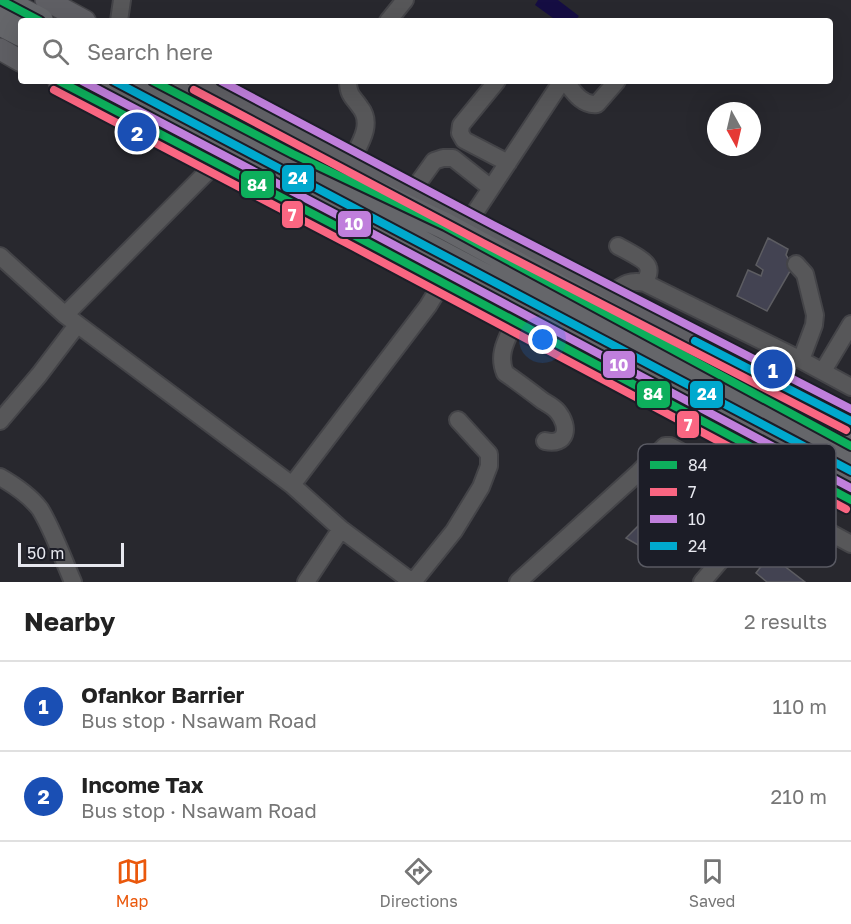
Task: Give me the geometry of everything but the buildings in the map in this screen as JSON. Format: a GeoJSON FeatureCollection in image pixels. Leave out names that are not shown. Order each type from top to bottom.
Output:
{"type":"FeatureCollection","features":[{"type":"Feature","properties":{"kind":"highway"},"geometry":{"type":"LineString","coordinates":[[0,0],[34,18]]}},
{"type":"Feature","properties":{"kind":"highway"},"geometry":{"type":"LineString","coordinates":[[0,22],[18,31]]}},
{"type":"Feature","properties":{"kind":"highway"},"geometry":{"type":"LineString","coordinates":[[120,84],[800,444]]}},
{"type":"Feature","properties":{"kind":"highway"},"geometry":{"type":"LineString","coordinates":[[159,84],[293,154],[456,225],[851,446]]}},
{"type":"Feature","properties":{"kind":"highway"},"geometry":{"type":"LineString","coordinates":[[836,463],[851,471]]}},
{"type":"Feature","properties":{"kind":"main road"},"geometry":{"type":"LineString","coordinates":[[46,0],[80,18]]}},
{"type":"Feature","properties":{"kind":"main road"},"geometry":{"type":"LineString","coordinates":[[0,49],[18,59]]}},
{"type":"Feature","properties":{"kind":"main road"},"geometry":{"type":"LineString","coordinates":[[65,84],[746,444]]}},
{"type":"Feature","properties":{"kind":"main road"},"geometry":{"type":"LineString","coordinates":[[205,84],[411,193],[456,225],[608,296],[851,421]]}},
{"type":"Feature","properties":{"kind":"main road"},"geometry":{"type":"LineString","coordinates":[[836,492],[851,500]]}},
{"type":"Feature","properties":{"kind":"street"},"geometry":{"type":"LineString","coordinates":[[119,18],[122,0]]}},
{"type":"Feature","properties":{"kind":"street"},"geometry":{"type":"LineString","coordinates":[[390,18],[405,0]]}},
{"type":"Feature","properties":{"kind":"street"},"geometry":{"type":"LineString","coordinates":[[348,84],[350,96],[363,109],[366,124],[366,132],[351,161]]}},
{"type":"Feature","properties":{"kind":"street"},"geometry":{"type":"LineString","coordinates":[[494,84],[461,125],[460,133],[464,140],[508,163]]}},
{"type":"Feature","properties":{"kind":"street"},"geometry":{"type":"LineString","coordinates":[[456,225],[491,188],[561,84]]}},
{"type":"Feature","properties":{"kind":"street"},"geometry":{"type":"LineString","coordinates":[[566,84],[583,102],[592,105],[597,104],[614,84]]}},
{"type":"Feature","properties":{"kind":"street"},"geometry":{"type":"LineString","coordinates":[[411,193],[434,161],[443,158],[453,158],[491,188]]}},
{"type":"Feature","properties":{"kind":"street"},"geometry":{"type":"LineString","coordinates":[[0,421],[39,375],[71,320],[216,163]]}},
{"type":"Feature","properties":{"kind":"street"},"geometry":{"type":"LineString","coordinates":[[618,246],[644,262],[648,267],[645,283]]}},
{"type":"Feature","properties":{"kind":"street"},"geometry":{"type":"LineString","coordinates":[[0,256],[71,320],[292,485],[342,529],[412,582],[454,531],[481,487],[489,466],[489,454],[458,420]]}},
{"type":"Feature","properties":{"kind":"street"},"geometry":{"type":"LineString","coordinates":[[796,264],[805,274],[815,315],[814,325],[801,360]]}},
{"type":"Feature","properties":{"kind":"street"},"geometry":{"type":"LineString","coordinates":[[608,296],[626,284],[636,281],[645,283],[851,387]]}},
{"type":"Feature","properties":{"kind":"street"},"geometry":{"type":"LineString","coordinates":[[292,485],[428,306],[442,283]]}},
{"type":"Feature","properties":{"kind":"street"},"geometry":{"type":"LineString","coordinates":[[515,321],[504,343],[501,354],[502,365],[505,373],[557,411],[563,421],[566,430],[562,438],[554,443],[545,441]]}},
{"type":"Feature","properties":{"kind":"street"},"geometry":{"type":"LineString","coordinates":[[823,371],[851,324]]}},
{"type":"Feature","properties":{"kind":"street"},"geometry":{"type":"LineString","coordinates":[[518,582],[638,473]]}},
{"type":"Feature","properties":{"kind":"street"},"geometry":{"type":"LineString","coordinates":[[0,477],[39,508],[73,582]]}},
{"type":"Feature","properties":{"kind":"street"},"geometry":{"type":"LineString","coordinates":[[306,582],[342,529]]}},
{"type":"Feature","properties":{"kind":"street"},"geometry":{"type":"LineString","coordinates":[[836,536],[851,544]]}},
{"type":"Feature","properties":{"kind":"street"},"geometry":{"type":"LineString","coordinates":[[702,582],[715,567]]}},
{"type":"Feature","properties":{"kind":"shaded area"},"geometry":{"type":"Polygon","coordinates":[[[538,0],[558,0],[579,16],[577,18],[553,18],[535,5],[538,0]]]}},
{"type":"Feature","properties":{"kind":"transit line","name":"84"},"geometry":{"type":"LineString","coordinates":[[0,0],[34,18]]}},
{"type":"Feature","properties":{"kind":"transit line","name":"84"},"geometry":{"type":"LineString","coordinates":[[65,84],[746,444]]}},
{"type":"Feature","properties":{"kind":"transit line","name":"10"},"geometry":{"type":"LineString","coordinates":[[88,84],[768,444]]}},
{"type":"Feature","properties":{"kind":"transit line","name":"24"},"geometry":{"type":"LineString","coordinates":[[120,84],[800,444]]}},
{"type":"Feature","properties":{"kind":"transit line","name":"84"},"geometry":{"type":"LineString","coordinates":[[159,84],[293,154],[445,226],[851,446]]}},
{"type":"Feature","properties":{"kind":"transit line","name":"10"},"geometry":{"type":"LineString","coordinates":[[227,84],[493,225],[851,409]]}},
{"type":"Feature","properties":{"kind":"transit line","name":"7"},"geometry":{"type":"LineString","coordinates":[[54,90],[724,444]]}},
{"type":"Feature","properties":{"kind":"transit line","name":"7"},"geometry":{"type":"LineString","coordinates":[[194,90],[483,243],[846,430]]}},
{"type":"Feature","properties":{"kind":"transit line","name":"24"},"geometry":{"type":"LineString","coordinates":[[695,341],[851,421]]}},
{"type":"Feature","properties":{"kind":"transit line","name":"24"},"geometry":{"type":"LineString","coordinates":[[836,463],[851,471]]}},
{"type":"Feature","properties":{"kind":"transit line","name":"10"},"geometry":{"type":"LineString","coordinates":[[836,480],[851,488]]}},
{"type":"Feature","properties":{"kind":"transit line","name":"84"},"geometry":{"type":"LineString","coordinates":[[836,492],[851,500]]}},
{"type":"Feature","properties":{"kind":"transit line","name":"7"},"geometry":{"type":"LineString","coordinates":[[836,504],[846,509]]}},
{"type":"Feature","properties":{"kind":"place","name":"Income Tax"},"geometry":{"type":"Point","coordinates":[137,132]}},
{"type":"Feature","properties":{"kind":"place","name":"Ofankor Barrier"},"geometry":{"type":"Point","coordinates":[773,369]}}]}
